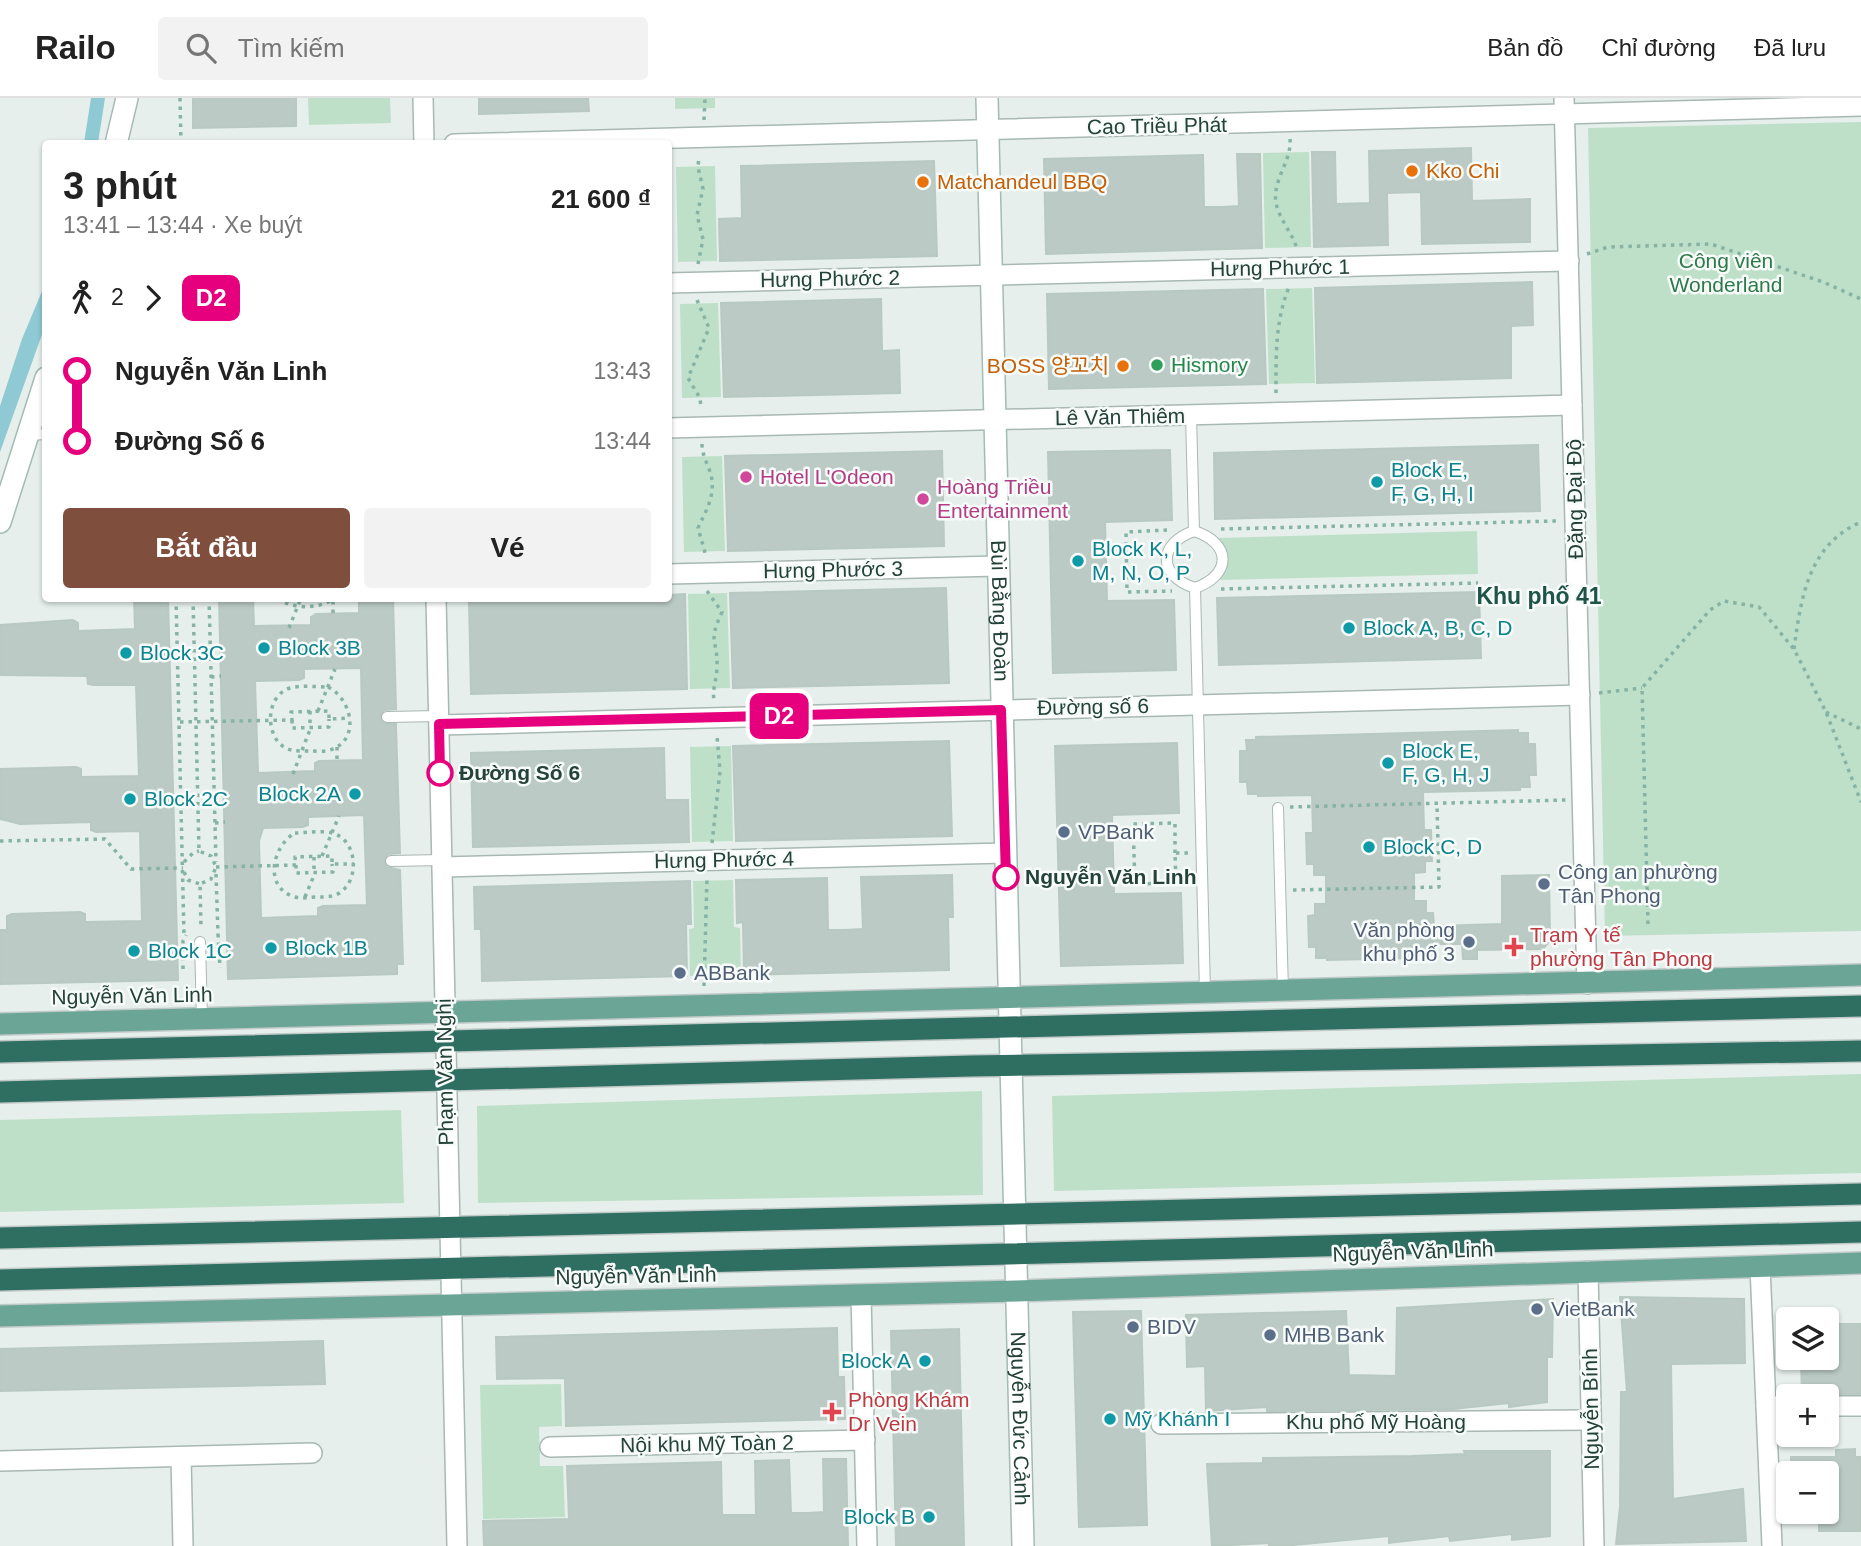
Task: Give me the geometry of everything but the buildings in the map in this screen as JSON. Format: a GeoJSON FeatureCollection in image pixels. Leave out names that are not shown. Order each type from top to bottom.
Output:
{"type":"FeatureCollection","features":[{"type":"Feature","properties":{"kind":"highway"},"geometry":{"type":"LineString","coordinates":[[0,1052],[1861,1006]]}},
{"type":"Feature","properties":{"kind":"highway"},"geometry":{"type":"LineString","coordinates":[[0,1092],[1011,1066],[1861,1051]]}},
{"type":"Feature","properties":{"kind":"highway"},"geometry":{"type":"LineString","coordinates":[[0,1238],[1861,1194]]}},
{"type":"Feature","properties":{"kind":"highway","name":"Nguyễn Văn Linh"},"geometry":{"type":"LineString","coordinates":[[0,1280],[1861,1232]]}},
{"type":"Feature","properties":{"kind":"main road","name":"Nguyễn Văn Linh"},"geometry":{"type":"LineString","coordinates":[[0,1024],[1861,975]]}},
{"type":"Feature","properties":{"kind":"main road"},"geometry":{"type":"LineString","coordinates":[[1587,984],[1588,1013]]}},
{"type":"Feature","properties":{"kind":"main road"},"geometry":{"type":"LineString","coordinates":[[1291,992],[1300,1019]]}},
{"type":"Feature","properties":{"kind":"main road","name":"Nguyễn Văn Linh"},"geometry":{"type":"LineString","coordinates":[[0,1316],[1017,1291],[1861,1263]]}},
{"type":"Feature","properties":{"kind":"street"},"geometry":{"type":"LineString","coordinates":[[117,140],[127,98]]}},
{"type":"Feature","properties":{"kind":"street"},"geometry":{"type":"LineString","coordinates":[[423,98],[424,140]]}},
{"type":"Feature","properties":{"kind":"street","name":"Bùi Bằng Đoàn"},"geometry":{"type":"LineString","coordinates":[[987,98],[1015,1215]]}},
{"type":"Feature","properties":{"kind":"street","name":"Cao Triều Phát"},"geometry":{"type":"LineString","coordinates":[[596,140],[1289,123],[1564,107],[1861,106]]}},
{"type":"Feature","properties":{"kind":"street","name":"Đặng Đại Độ"},"geometry":{"type":"LineString","coordinates":[[1564,107],[1587,984]]}},
{"type":"Feature","properties":{"kind":"street","name":"Hưng Phước 1"},"geometry":{"type":"LineString","coordinates":[[991,275],[1569,261]]}},
{"type":"Feature","properties":{"kind":"street","name":"Hưng Phước 2"},"geometry":{"type":"LineString","coordinates":[[672,283],[991,275]]}},
{"type":"Feature","properties":{"kind":"street"},"geometry":{"type":"LineString","coordinates":[[0,522],[37,434],[42,403]]}},
{"type":"Feature","properties":{"kind":"street","name":"Lê Văn Thiêm"},"geometry":{"type":"LineString","coordinates":[[672,428],[1573,405]]}},
{"type":"Feature","properties":{"kind":"street","name":"Hưng Phước 3"},"geometry":{"type":"LineString","coordinates":[[672,574],[998,566]]}},
{"type":"Feature","properties":{"kind":"street","name":"Phạm Văn Nghị"},"geometry":{"type":"LineString","coordinates":[[436,602],[457,1546]]}},
{"type":"Feature","properties":{"kind":"street","name":"Đường số 6"},"geometry":{"type":"LineString","coordinates":[[439,720],[716,718],[1580,695]]}},
{"type":"Feature","properties":{"kind":"street","name":"Hưng Phước 4"},"geometry":{"type":"LineString","coordinates":[[442,863],[1005,853]]}},
{"type":"Feature","properties":{"kind":"street","name":"Nguyễn Đức Cảnh"},"geometry":{"type":"LineString","coordinates":[[1015,1215],[1023,1546]]}},
{"type":"Feature","properties":{"kind":"street"},"geometry":{"type":"LineString","coordinates":[[1760,1266],[1772,1546]]}},
{"type":"Feature","properties":{"kind":"street","name":"Nguyễn Bính"},"geometry":{"type":"LineString","coordinates":[[1588,1271],[1594,1546]]}},
{"type":"Feature","properties":{"kind":"street"},"geometry":{"type":"LineString","coordinates":[[861,1295],[867,1546]]}},
{"type":"Feature","properties":{"kind":"street"},"geometry":{"type":"LineString","coordinates":[[1766,1406],[1776,1406]]}},
{"type":"Feature","properties":{"kind":"street"},"geometry":{"type":"LineString","coordinates":[[1839,1406],[1861,1406]]}},
{"type":"Feature","properties":{"kind":"street","name":"Khu phố Mỹ Hoàng"},"geometry":{"type":"LineString","coordinates":[[1161,1424],[1591,1420]]}},
{"type":"Feature","properties":{"kind":"street","name":"Nội khu Mỹ Toàn 2"},"geometry":{"type":"LineString","coordinates":[[550,1447],[865,1440]]}},
{"type":"Feature","properties":{"kind":"street"},"geometry":{"type":"LineString","coordinates":[[0,1461],[312,1453]]}},
{"type":"Feature","properties":{"kind":"street"},"geometry":{"type":"LineString","coordinates":[[181,1457],[183,1546]]}},
{"type":"Feature","properties":{"kind":"lane"},"geometry":{"type":"LineString","coordinates":[[1191,415],[1194,531]]}},
{"type":"Feature","properties":{"kind":"lane"},"geometry":{"type":"LineString","coordinates":[[1194,531],[1211,536],[1221,550],[1222,567],[1212,582],[1195,589],[1178,583],[1168,569],[1167,551],[1177,537],[1194,531]]}},
{"type":"Feature","properties":{"kind":"lane"},"geometry":{"type":"LineString","coordinates":[[1195,589],[1205,994]]}},
{"type":"Feature","properties":{"kind":"lane"},"geometry":{"type":"LineString","coordinates":[[387,717],[439,720]]}},
{"type":"Feature","properties":{"kind":"lane"},"geometry":{"type":"LineString","coordinates":[[1278,808],[1280,890],[1291,992]]}},
{"type":"Feature","properties":{"kind":"lane"},"geometry":{"type":"LineString","coordinates":[[391,861],[442,863]]}},
{"type":"Feature","properties":{"kind":"lane"},"geometry":{"type":"LineString","coordinates":[[201,938],[202,1019]]}},
{"type":"Feature","properties":{"kind":"path"},"geometry":{"type":"LineString","coordinates":[[180,98],[181,140]]}},
{"type":"Feature","properties":{"kind":"path"},"geometry":{"type":"LineString","coordinates":[[1276,412],[1276,336],[1280,308],[1289,288],[1298,247],[1276,203],[1280,174],[1291,153],[1289,123]]}},
{"type":"Feature","properties":{"kind":"path"},"geometry":{"type":"LineString","coordinates":[[702,137],[698,167],[703,189],[697,215],[703,239],[697,303],[709,328],[688,378],[700,398],[702,457],[712,480],[711,501],[698,528],[706,552],[707,594],[722,612],[712,634],[717,667],[712,689],[719,795],[713,816],[708,860],[702,958],[705,1006]]}},
{"type":"Feature","properties":{"kind":"path"},"geometry":{"type":"LineString","coordinates":[[1569,261],[1608,247],[1711,244],[1822,282],[1861,299]]}},
{"type":"Feature","properties":{"kind":"path"},"geometry":{"type":"LineString","coordinates":[[1478,583],[1127,592],[1126,531],[1575,520]]}},
{"type":"Feature","properties":{"kind":"path"},"geometry":{"type":"LineString","coordinates":[[1794,649],[1803,592],[1811,569],[1827,545],[1848,527],[1861,522]]}},
{"type":"Feature","properties":{"kind":"path"},"geometry":{"type":"LineString","coordinates":[[1580,695],[1642,688],[1710,610],[1724,601],[1759,607],[1794,649],[1826,712],[1861,802]]}},
{"type":"Feature","properties":{"kind":"path"},"geometry":{"type":"LineString","coordinates":[[176,602],[184,934]]}},
{"type":"Feature","properties":{"kind":"path"},"geometry":{"type":"LineString","coordinates":[[193,602],[199,851]]}},
{"type":"Feature","properties":{"kind":"path"},"geometry":{"type":"LineString","coordinates":[[209,602],[218,934]]}},
{"type":"Feature","properties":{"kind":"path"},"geometry":{"type":"LineString","coordinates":[[284,602],[289,606],[326,605],[331,602]]}},
{"type":"Feature","properties":{"kind":"path"},"geometry":{"type":"LineString","coordinates":[[289,628],[300,602]]}},
{"type":"Feature","properties":{"kind":"path"},"geometry":{"type":"LineString","coordinates":[[333,614],[334,602]]}},
{"type":"Feature","properties":{"kind":"path"},"geometry":{"type":"LineString","coordinates":[[318,711],[335,669]]}},
{"type":"Feature","properties":{"kind":"path"},"geometry":{"type":"LineString","coordinates":[[211,677],[221,676]]}},
{"type":"Feature","properties":{"kind":"path"},"geometry":{"type":"LineString","coordinates":[[290,681],[291,688]]}},
{"type":"Feature","properties":{"kind":"path"},"geometry":{"type":"LineString","coordinates":[[328,687],[346,702],[350,718],[347,734],[337,747],[330,751],[292,752],[279,743],[270,720],[278,698],[291,688],[328,687]]}},
{"type":"Feature","properties":{"kind":"path"},"geometry":{"type":"LineString","coordinates":[[1642,688],[1648,925]]}},
{"type":"Feature","properties":{"kind":"path"},"geometry":{"type":"LineString","coordinates":[[293,774],[311,727],[310,711]]}},
{"type":"Feature","properties":{"kind":"path"},"geometry":{"type":"LineString","coordinates":[[310,711],[328,711],[329,727],[292,728],[292,712],[310,711]]}},
{"type":"Feature","properties":{"kind":"path"},"geometry":{"type":"LineString","coordinates":[[1826,712],[1861,729]]}},
{"type":"Feature","properties":{"kind":"path"},"geometry":{"type":"LineString","coordinates":[[328,719],[350,718]]}},
{"type":"Feature","properties":{"kind":"path"},"geometry":{"type":"LineString","coordinates":[[179,722],[292,719]]}},
{"type":"Feature","properties":{"kind":"path"},"geometry":{"type":"LineString","coordinates":[[337,747],[337,760]]}},
{"type":"Feature","properties":{"kind":"path"},"geometry":{"type":"LineString","coordinates":[[1278,808],[1582,800]]}},
{"type":"Feature","properties":{"kind":"path"},"geometry":{"type":"LineString","coordinates":[[1280,890],[1439,887],[1437,804]]}},
{"type":"Feature","properties":{"kind":"path"},"geometry":{"type":"LineString","coordinates":[[322,857],[338,816]]}},
{"type":"Feature","properties":{"kind":"path"},"geometry":{"type":"LineString","coordinates":[[215,823],[225,822]]}},
{"type":"Feature","properties":{"kind":"path"},"geometry":{"type":"LineString","coordinates":[[1175,823],[1175,853],[1176,883],[1135,884],[1133,824],[1175,823]]}},
{"type":"Feature","properties":{"kind":"path"},"geometry":{"type":"LineString","coordinates":[[294,827],[295,834]]}},
{"type":"Feature","properties":{"kind":"path"},"geometry":{"type":"LineString","coordinates":[[332,832],[350,848],[354,864],[351,880],[333,897],[296,897],[283,888],[274,866],[277,850],[295,834],[332,832]]}},
{"type":"Feature","properties":{"kind":"path"},"geometry":{"type":"LineString","coordinates":[[0,841],[105,839],[131,869],[183,868]]}},
{"type":"Feature","properties":{"kind":"path"},"geometry":{"type":"LineString","coordinates":[[199,851],[211,856],[216,867],[211,879],[200,884],[188,880],[183,868],[187,856],[199,851]]}},
{"type":"Feature","properties":{"kind":"path"},"geometry":{"type":"LineString","coordinates":[[1175,853],[1202,852]]}},
{"type":"Feature","properties":{"kind":"path"},"geometry":{"type":"LineString","coordinates":[[332,856],[333,872],[296,873],[295,858],[314,857],[332,856]]}},
{"type":"Feature","properties":{"kind":"path"},"geometry":{"type":"LineString","coordinates":[[305,897],[315,873],[314,857]]}},
{"type":"Feature","properties":{"kind":"path"},"geometry":{"type":"LineString","coordinates":[[332,864],[354,864]]}},
{"type":"Feature","properties":{"kind":"path"},"geometry":{"type":"LineString","coordinates":[[216,867],[296,865]]}},
{"type":"Feature","properties":{"kind":"path"},"geometry":{"type":"LineString","coordinates":[[200,884],[201,938]]}},
{"type":"Feature","properties":{"kind":"path"},"geometry":{"type":"LineString","coordinates":[[219,940],[220,968]]}},
{"type":"Feature","properties":{"kind":"path"},"geometry":{"type":"LineString","coordinates":[[183,941],[183,969]]}},
{"type":"Feature","properties":{"kind":"green space"},"geometry":{"type":"Polygon","coordinates":[[[308,98],[390,98],[391,123],[309,125],[308,98]]]}},
{"type":"Feature","properties":{"kind":"green space"},"geometry":{"type":"Polygon","coordinates":[[[675,98],[715,98],[715,108],[675,109],[675,98]]]}},
{"type":"Feature","properties":{"kind":"green space","name":"Công viên Wonderland"},"geometry":{"type":"Polygon","coordinates":[[[1861,122],[1861,931],[1605,936],[1588,128],[1861,122]]]}},
{"type":"Feature","properties":{"kind":"green space"},"geometry":{"type":"Polygon","coordinates":[[[1309,152],[1311,247],[1265,248],[1263,153],[1309,152]]]}},
{"type":"Feature","properties":{"kind":"green space"},"geometry":{"type":"Polygon","coordinates":[[[715,166],[717,261],[678,262],[676,167],[715,166]]]}},
{"type":"Feature","properties":{"kind":"green space"},"geometry":{"type":"Polygon","coordinates":[[[1312,288],[1315,383],[1269,384],[1266,289],[1312,288]]]}},
{"type":"Feature","properties":{"kind":"green space"},"geometry":{"type":"Polygon","coordinates":[[[718,303],[721,397],[682,398],[680,304],[718,303]]]}},
{"type":"Feature","properties":{"kind":"green space"},"geometry":{"type":"Polygon","coordinates":[[[722,456],[725,551],[684,552],[682,457],[722,456]]]}},
{"type":"Feature","properties":{"kind":"green space"},"geometry":{"type":"Polygon","coordinates":[[[1477,531],[1478,574],[1220,580],[1226,569],[1227,559],[1219,538],[1477,531]]]}},
{"type":"Feature","properties":{"kind":"green space"},"geometry":{"type":"Polygon","coordinates":[[[727,593],[730,688],[690,689],[688,594],[727,593]]]}},
{"type":"Feature","properties":{"kind":"green space"},"geometry":{"type":"Polygon","coordinates":[[[731,746],[733,841],[692,842],[690,747],[731,746]]]}},
{"type":"Feature","properties":{"kind":"green space"},"geometry":{"type":"Polygon","coordinates":[[[733,880],[734,927],[740,928],[741,975],[690,976],[689,929],[694,928],[693,881],[733,880]]]}},
{"type":"Feature","properties":{"kind":"green space"},"geometry":{"type":"Polygon","coordinates":[[[1861,1074],[1861,1173],[1054,1191],[1052,1096],[1861,1074]]]}},
{"type":"Feature","properties":{"kind":"green space"},"geometry":{"type":"Polygon","coordinates":[[[982,1091],[983,1195],[478,1203],[477,1106],[982,1091]]]}},
{"type":"Feature","properties":{"kind":"green space"},"geometry":{"type":"Polygon","coordinates":[[[401,1110],[404,1203],[0,1212],[0,1120],[401,1110]]]}},
{"type":"Feature","properties":{"kind":"green space"},"geometry":{"type":"Polygon","coordinates":[[[561,1384],[562,1426],[539,1427],[540,1466],[563,1466],[565,1517],[483,1519],[480,1385],[561,1384]]]}},
{"type":"Feature","properties":{"kind":"water"},"geometry":{"type":"Polygon","coordinates":[[[91,98],[105,98],[98,140],[84,140],[91,98]]]}},
{"type":"Feature","properties":{"kind":"water"},"geometry":{"type":"Polygon","coordinates":[[[42,291],[42,334],[0,452],[0,406],[22,339],[42,291]]]}},
{"type":"Feature","properties":{"kind":"bus line","name":"D2"},"geometry":{"type":"LineString","coordinates":[[440,773],[439,724],[1001,710],[1006,877]]}},
{"type":"Feature","properties":{"kind":"place","name":"Kko Chi"},"geometry":{"type":"Point","coordinates":[1412,171]}},
{"type":"Feature","properties":{"kind":"place","name":"Matchandeul BBQ"},"geometry":{"type":"Point","coordinates":[923,182]}},
{"type":"Feature","properties":{"kind":"place","name":"Hismory"},"geometry":{"type":"Point","coordinates":[1157,365]}},
{"type":"Feature","properties":{"kind":"place","name":"BOSS 양꼬치"},"geometry":{"type":"Point","coordinates":[1123,366]}},
{"type":"Feature","properties":{"kind":"place","name":"Hotel L'Odeon"},"geometry":{"type":"Point","coordinates":[746,477]}},
{"type":"Feature","properties":{"kind":"place","name":"Block E, F, G, H, I"},"geometry":{"type":"Point","coordinates":[1377,482]}},
{"type":"Feature","properties":{"kind":"place","name":"Hoàng Triều Entertainment"},"geometry":{"type":"Point","coordinates":[923,499]}},
{"type":"Feature","properties":{"kind":"place","name":"Block K, L, M, N, O, P"},"geometry":{"type":"Point","coordinates":[1078,561]}},
{"type":"Feature","properties":{"kind":"place","name":"Block A, B, C, D"},"geometry":{"type":"Point","coordinates":[1349,628]}},
{"type":"Feature","properties":{"kind":"place","name":"Block 3B"},"geometry":{"type":"Point","coordinates":[264,648]}},
{"type":"Feature","properties":{"kind":"place","name":"Block 3C"},"geometry":{"type":"Point","coordinates":[126,653]}},
{"type":"Feature","properties":{"kind":"place","name":"Block E, F, G, H, J"},"geometry":{"type":"Point","coordinates":[1388,763]}},
{"type":"Feature","properties":{"kind":"place","name":"Đường Số 6"},"geometry":{"type":"Point","coordinates":[440,773]}},
{"type":"Feature","properties":{"kind":"place","name":"Block 2A"},"geometry":{"type":"Point","coordinates":[355,794]}},
{"type":"Feature","properties":{"kind":"place","name":"Block 2C"},"geometry":{"type":"Point","coordinates":[130,799]}},
{"type":"Feature","properties":{"kind":"place","name":"VPBank"},"geometry":{"type":"Point","coordinates":[1064,832]}},
{"type":"Feature","properties":{"kind":"place","name":"Block C, D"},"geometry":{"type":"Point","coordinates":[1369,847]}},
{"type":"Feature","properties":{"kind":"place","name":"Nguyễn Văn Linh"},"geometry":{"type":"Point","coordinates":[1006,877]}},
{"type":"Feature","properties":{"kind":"place","name":"Công an phường Tân Phong"},"geometry":{"type":"Point","coordinates":[1544,884]}},
{"type":"Feature","properties":{"kind":"place","name":"Văn phòng khu phố 3"},"geometry":{"type":"Point","coordinates":[1469,942]}},
{"type":"Feature","properties":{"kind":"place","name":"Trạm Y tế phường Tân Phong"},"geometry":{"type":"Point","coordinates":[1514,947]}},
{"type":"Feature","properties":{"kind":"place","name":"Block 1B"},"geometry":{"type":"Point","coordinates":[271,948]}},
{"type":"Feature","properties":{"kind":"place","name":"Block 1C"},"geometry":{"type":"Point","coordinates":[134,951]}},
{"type":"Feature","properties":{"kind":"place","name":"ABBank"},"geometry":{"type":"Point","coordinates":[680,973]}},
{"type":"Feature","properties":{"kind":"place","name":"VietBank"},"geometry":{"type":"Point","coordinates":[1537,1309]}},
{"type":"Feature","properties":{"kind":"place","name":"BIDV"},"geometry":{"type":"Point","coordinates":[1133,1327]}},
{"type":"Feature","properties":{"kind":"place","name":"MHB Bank"},"geometry":{"type":"Point","coordinates":[1270,1335]}},
{"type":"Feature","properties":{"kind":"place","name":"Block A"},"geometry":{"type":"Point","coordinates":[925,1361]}},
{"type":"Feature","properties":{"kind":"place","name":"Phòng Khám Dr Vein"},"geometry":{"type":"Point","coordinates":[832,1412]}},
{"type":"Feature","properties":{"kind":"place","name":"Mỹ Khánh I"},"geometry":{"type":"Point","coordinates":[1110,1419]}},
{"type":"Feature","properties":{"kind":"place","name":"Block B"},"geometry":{"type":"Point","coordinates":[929,1517]}},
{"type":"Feature","properties":{"kind":"district","name":"Khu phố 41"},"geometry":{"type":"Point","coordinates":[1539,596]}}]}
